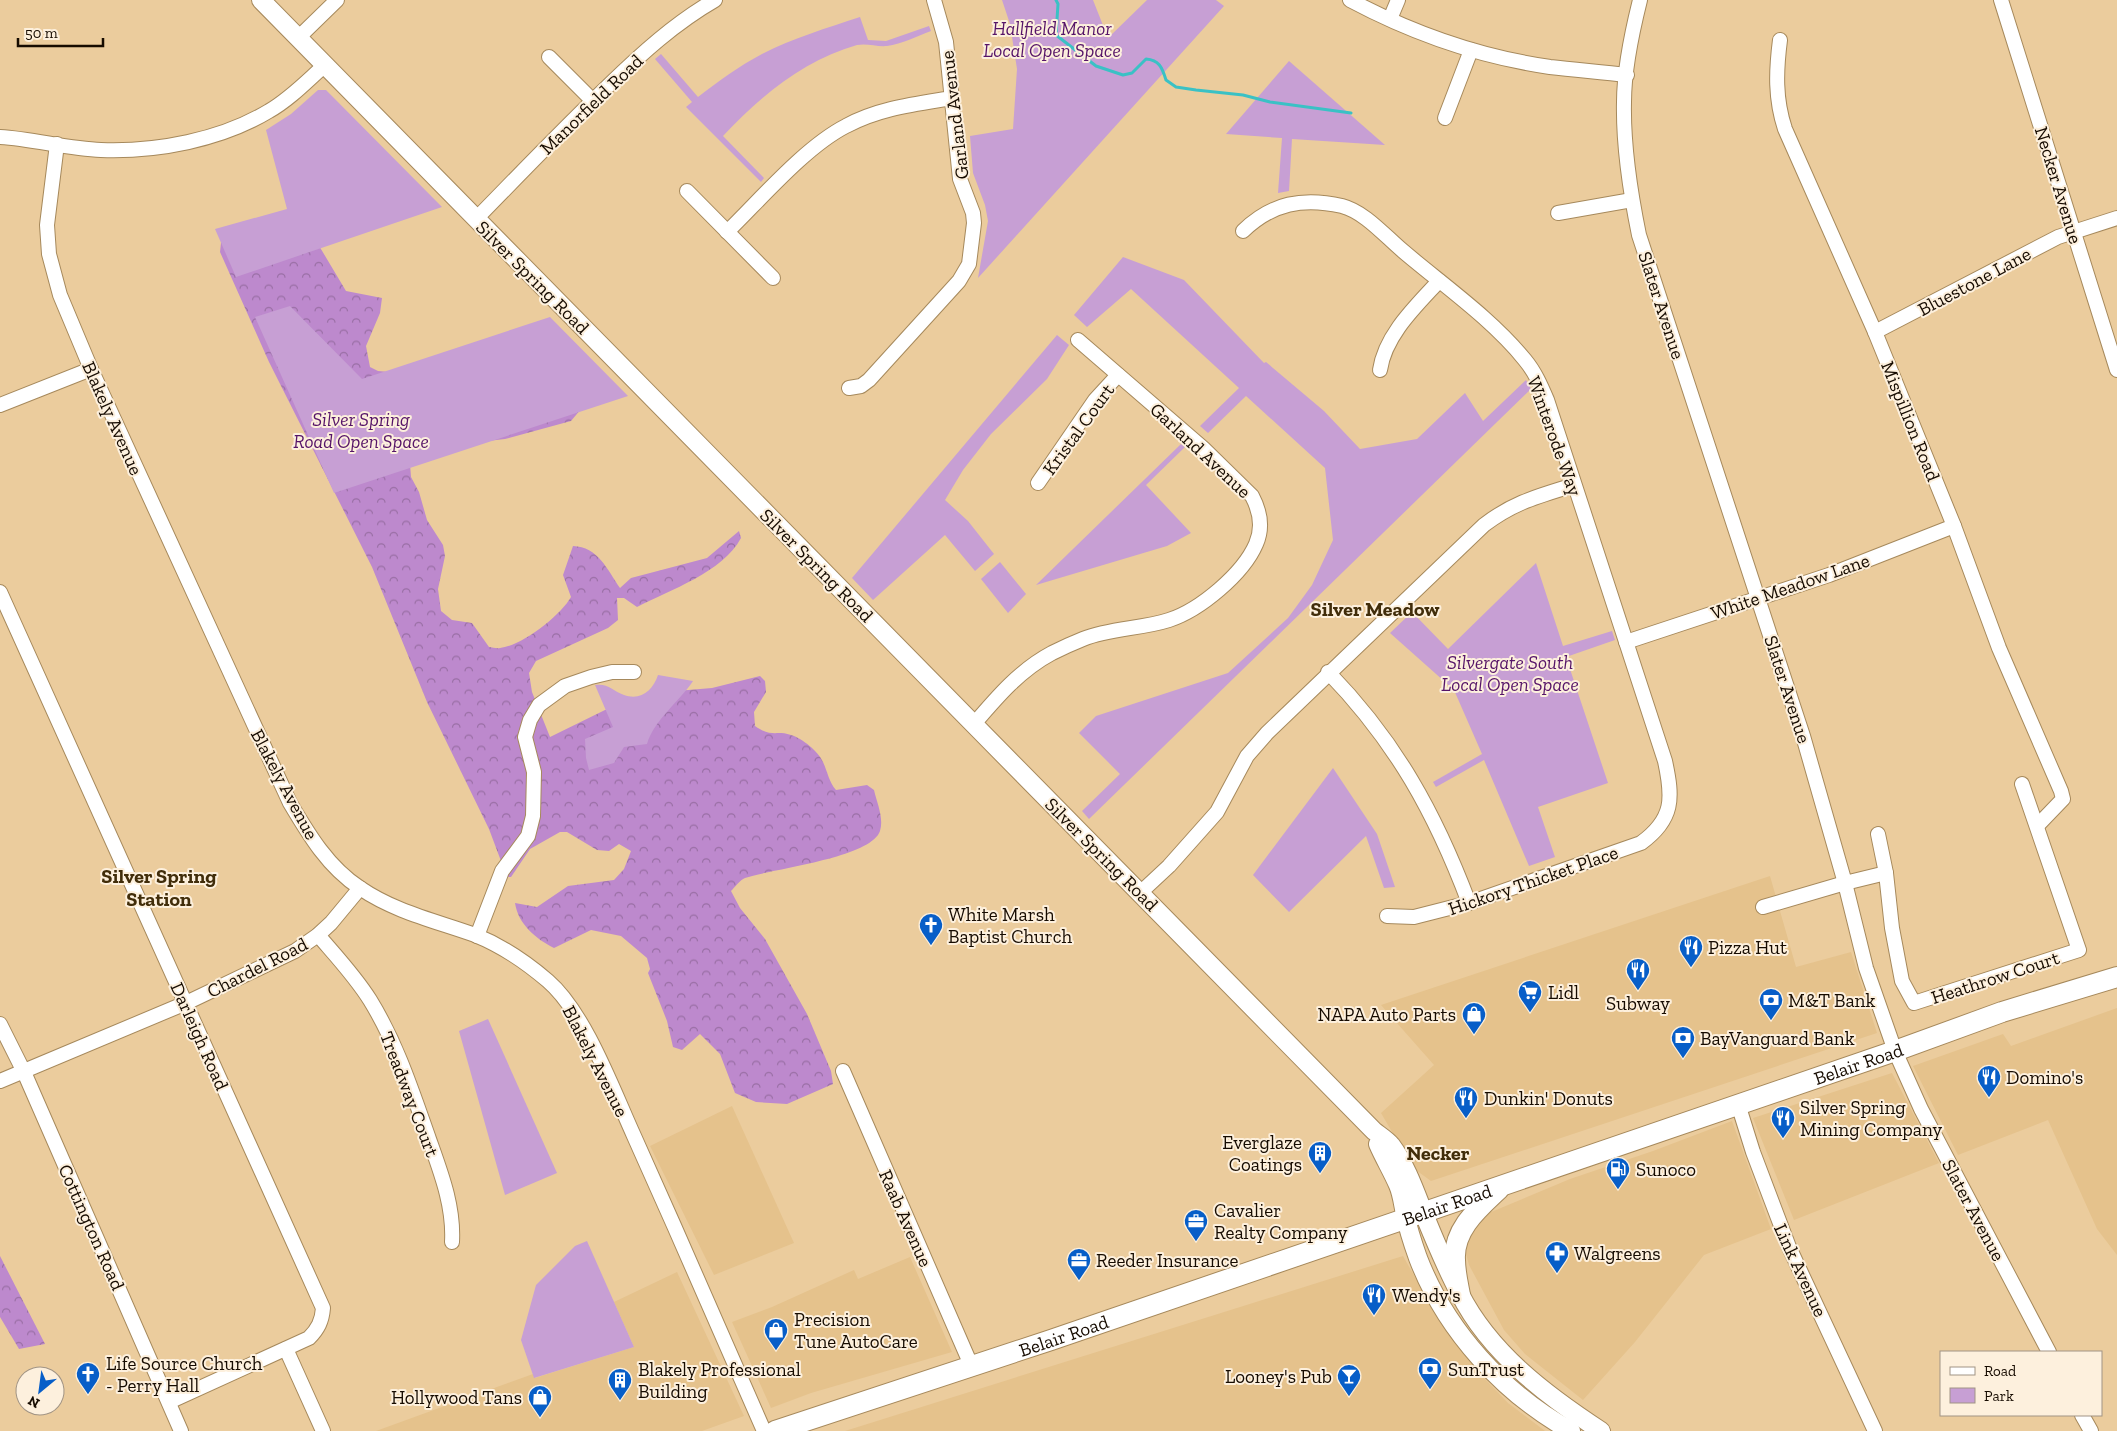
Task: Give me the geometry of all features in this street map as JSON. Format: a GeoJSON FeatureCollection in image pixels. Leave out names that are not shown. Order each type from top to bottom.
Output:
{"type":"FeatureCollection","features":[{"type":"Feature","properties":{"kind":"highway","name":"Belair Road"},"geometry":{"type":"LineString","coordinates":[[775,1431],[1043,1342],[1895,1051],[2002,1012],[2117,976]]}},
{"type":"Feature","properties":{"kind":"highway"},"geometry":{"type":"LineString","coordinates":[[1460,1295],[1454,1259],[1458,1238],[1471,1217],[1504,1184]]}},
{"type":"Feature","properties":{"kind":"main road","name":"Silver Spring Road"},"geometry":{"type":"LineString","coordinates":[[261,0],[1374,1131],[1391,1144],[1415,1192],[1414,1215],[1418,1258],[1443,1307],[1483,1362],[1506,1385],[1530,1405],[1571,1431]]}},
{"type":"Feature","properties":{"kind":"main road","name":"Silver Spring Road"},"geometry":{"type":"LineString","coordinates":[[1414,1215],[1475,1319],[1511,1362],[1553,1397],[1600,1431]]}},
{"type":"Feature","properties":{"kind":"street"},"geometry":{"type":"LineString","coordinates":[[298,38],[337,0]]}},
{"type":"Feature","properties":{"kind":"street","name":"Manorfield Road"},"geometry":{"type":"LineString","coordinates":[[476,219],[592,100],[698,4],[715,0]]}},
{"type":"Feature","properties":{"kind":"street","name":"Garland Avenue"},"geometry":{"type":"LineString","coordinates":[[849,388],[861,386],[870,380],[959,281],[969,264],[974,223],[973,213],[960,180],[946,42],[934,0]]}},
{"type":"Feature","properties":{"kind":"street"},"geometry":{"type":"LineString","coordinates":[[1350,0],[1390,19],[1471,50],[1551,67],[1627,75]]}},
{"type":"Feature","properties":{"kind":"street"},"geometry":{"type":"LineString","coordinates":[[1390,19],[1398,0]]}},
{"type":"Feature","properties":{"kind":"street","name":"Slater Avenue"},"geometry":{"type":"LineString","coordinates":[[1640,0],[1624,101],[1626,156],[1639,235],[1804,736],[1846,882],[1866,968],[1895,1051],[1921,1109],[2048,1351]]}},
{"type":"Feature","properties":{"kind":"street","name":"Necker Avenue"},"geometry":{"type":"LineString","coordinates":[[2001,0],[2117,370]]}},
{"type":"Feature","properties":{"kind":"street","name":"Mispillion Road"},"geometry":{"type":"LineString","coordinates":[[1780,40],[1777,85],[1780,114],[1799,164],[1875,332],[1954,526],[1999,648],[2061,791],[2063,799],[2038,825]]}},
{"type":"Feature","properties":{"kind":"street"},"geometry":{"type":"LineString","coordinates":[[1445,118],[1471,50]]}},
{"type":"Feature","properties":{"kind":"street"},"geometry":{"type":"LineString","coordinates":[[549,57],[592,100]]}},
{"type":"Feature","properties":{"kind":"street"},"geometry":{"type":"LineString","coordinates":[[0,137],[100,150],[171,146],[248,123],[270,111],[325,65]]}},
{"type":"Feature","properties":{"kind":"street"},"geometry":{"type":"LineString","coordinates":[[727,232],[807,155],[845,126],[866,117],[902,106],[952,98]]}},
{"type":"Feature","properties":{"kind":"street","name":"Blakely Avenue"},"geometry":{"type":"LineString","coordinates":[[57,144],[47,225],[49,254],[63,302],[91,369],[290,803],[320,850],[341,873],[360,888],[401,910],[477,936],[521,961],[548,981],[569,1004],[579,1020],[636,1140],[764,1431]]}},
{"type":"Feature","properties":{"kind":"street"},"geometry":{"type":"LineString","coordinates":[[687,191],[773,278]]}},
{"type":"Feature","properties":{"kind":"street"},"geometry":{"type":"LineString","coordinates":[[1558,213],[1632,200]]}},
{"type":"Feature","properties":{"kind":"street","name":"Winterode Way"},"geometry":{"type":"LineString","coordinates":[[1243,231],[1266,212],[1288,204],[1309,203],[1343,206],[1363,217],[1507,340],[1534,372],[1547,400],[1665,761],[1670,784],[1670,802],[1666,816]]}},
{"type":"Feature","properties":{"kind":"street","name":"Bluestone Lane"},"geometry":{"type":"LineString","coordinates":[[1875,332],[2058,237],[2117,218]]}},
{"type":"Feature","properties":{"kind":"street"},"geometry":{"type":"LineString","coordinates":[[1380,370],[1383,356],[1393,336],[1439,281]]}},
{"type":"Feature","properties":{"kind":"street","name":"Garland Avenue"},"geometry":{"type":"LineString","coordinates":[[974,724],[1013,681],[1051,654],[1084,638],[1170,620],[1204,602],[1239,569],[1256,544],[1260,523],[1257,506],[1252,496],[1203,448],[1078,340]]}},
{"type":"Feature","properties":{"kind":"street"},"geometry":{"type":"LineString","coordinates":[[0,405],[91,369]]}},
{"type":"Feature","properties":{"kind":"street","name":"Kristal Court"},"geometry":{"type":"LineString","coordinates":[[1038,483],[1095,400],[1118,375]]}},
{"type":"Feature","properties":{"kind":"street"},"geometry":{"type":"LineString","coordinates":[[1140,893],[1175,860],[1217,812],[1247,756],[1257,744],[1328,672],[1489,520],[1521,502],[1574,485]]}},
{"type":"Feature","properties":{"kind":"street","name":"White Meadow Lane"},"geometry":{"type":"LineString","coordinates":[[1626,642],[1829,575],[1954,526]]}},
{"type":"Feature","properties":{"kind":"street","name":"Darleigh Road"},"geometry":{"type":"LineString","coordinates":[[0,592],[323,1308],[322,1320],[317,1330],[309,1338],[169,1402]]}},
{"type":"Feature","properties":{"kind":"street"},"geometry":{"type":"LineString","coordinates":[[477,936],[502,871],[528,836],[533,816],[534,772],[525,737],[530,720],[539,705],[565,686],[612,672],[634,672]]}},
{"type":"Feature","properties":{"kind":"street"},"geometry":{"type":"LineString","coordinates":[[1328,672],[1352,696],[1416,785],[1447,846],[1469,903]]}},
{"type":"Feature","properties":{"kind":"street","name":"Heathrow Court"},"geometry":{"type":"LineString","coordinates":[[1878,834],[1886,873],[1892,928],[1902,981],[1914,1003],[2079,950],[2038,825],[2022,784]]}},
{"type":"Feature","properties":{"kind":"street","name":"Hickory Thicket Place"},"geometry":{"type":"LineString","coordinates":[[1387,916],[1414,917],[1469,903],[1641,843],[1652,834],[1666,816]]}},
{"type":"Feature","properties":{"kind":"street"},"geometry":{"type":"LineString","coordinates":[[1763,906],[1846,882],[1886,873]]}},
{"type":"Feature","properties":{"kind":"street","name":"Chardel Road"},"geometry":{"type":"LineString","coordinates":[[0,1081],[186,1003],[295,951],[318,935],[348,904],[360,888]]}},
{"type":"Feature","properties":{"kind":"street","name":"Treadway Court"},"geometry":{"type":"LineString","coordinates":[[318,935],[355,978],[369,999],[396,1051],[409,1082],[448,1196],[453,1230],[452,1242]]}},
{"type":"Feature","properties":{"kind":"street","name":"Cottington Road"},"geometry":{"type":"LineString","coordinates":[[0,1024],[24,1072],[181,1431]]}},
{"type":"Feature","properties":{"kind":"street","name":"Raab Avenue"},"geometry":{"type":"LineString","coordinates":[[843,1072],[971,1365]]}},
{"type":"Feature","properties":{"kind":"street","name":"Link Avenue"},"geometry":{"type":"LineString","coordinates":[[1738,1104],[1753,1152],[1789,1247],[1875,1431]]}},
{"type":"Feature","properties":{"kind":"street"},"geometry":{"type":"LineString","coordinates":[[286,1349],[323,1431]]}},
{"type":"Feature","properties":{"kind":"street"},"geometry":{"type":"LineString","coordinates":[[2082,1416],[2090,1431]]}},
{"type":"Feature","properties":{"kind":"shaded area"},"geometry":{"type":"Polygon","coordinates":[[[1770,876],[1796,967],[1851,952],[1877,1033],[1431,1181],[1413,1168],[1381,1113],[1434,1065],[1381,1005],[1770,876]]]}},
{"type":"Feature","properties":{"kind":"shaded area"},"geometry":{"type":"Polygon","coordinates":[[[2117,1008],[2117,1255],[2097,1229],[2048,1120],[1958,1155],[1913,1066],[2003,1034],[2011,1046],[2117,1008]]]}},
{"type":"Feature","properties":{"kind":"shaded area"},"geometry":{"type":"Polygon","coordinates":[[[1892,1073],[1939,1163],[1794,1220],[1753,1118],[1892,1073]]]}},
{"type":"Feature","properties":{"kind":"shaded area"},"geometry":{"type":"Polygon","coordinates":[[[732,1106],[794,1243],[714,1275],[650,1146],[732,1106]]]}},
{"type":"Feature","properties":{"kind":"shaded area"},"geometry":{"type":"Polygon","coordinates":[[[1732,1121],[1771,1229],[1704,1255],[1635,1342],[1583,1400],[1525,1354],[1504,1330],[1469,1265],[1466,1254],[1467,1240],[1472,1230],[1484,1215],[1570,1179],[1653,1151],[1732,1121]]]}},
{"type":"Feature","properties":{"kind":"shaded area"},"geometry":{"type":"Polygon","coordinates":[[[1403,1256],[1428,1300],[1484,1378],[1508,1403],[1545,1431],[845,1431],[1403,1256]]]}},
{"type":"Feature","properties":{"kind":"shaded area"},"geometry":{"type":"Polygon","coordinates":[[[910,1257],[952,1352],[811,1393],[771,1408],[732,1322],[772,1307],[854,1270],[858,1279],[910,1257]]]}},
{"type":"Feature","properties":{"kind":"shaded area"},"geometry":{"type":"Polygon","coordinates":[[[677,1272],[744,1416],[702,1431],[376,1431],[533,1374],[535,1378],[634,1347],[614,1302],[677,1272]]]}},
{"type":"Feature","properties":{"kind":"green space"},"geometry":{"type":"Polygon","coordinates":[[[1002,0],[1093,0],[1108,38],[1147,0],[1216,0],[1224,6],[978,278],[988,221],[985,205],[973,173],[970,136],[1013,129],[1017,69],[1010,24],[1002,0]]]}},
{"type":"Feature","properties":{"kind":"green space","name":"Hallfield Manor Local Open Space"},"geometry":{"type":"Polygon","coordinates":[[[860,17],[868,40],[886,41],[929,26],[931,31],[893,45],[857,45],[819,60],[784,81],[752,107],[723,136],[764,178],[761,182],[686,107],[692,102],[655,59],[661,54],[698,97],[737,69],[774,48],[860,17]]]}},
{"type":"Feature","properties":{"kind":"green space"},"geometry":{"type":"Polygon","coordinates":[[[1289,61],[1385,145],[1292,139],[1289,191],[1278,193],[1282,138],[1226,134],[1289,61]]]}},
{"type":"Feature","properties":{"kind":"green space"},"geometry":{"type":"Polygon","coordinates":[[[318,90],[326,90],[442,207],[236,277],[215,229],[287,209],[266,130],[291,114],[318,90]]]}},
{"type":"Feature","properties":{"kind":"green space"},"geometry":{"type":"Polygon","coordinates":[[[245,239],[315,239],[346,291],[382,298],[380,313],[366,346],[370,367],[378,371],[597,390],[571,421],[505,439],[428,448],[410,464],[411,477],[419,492],[427,520],[443,545],[445,556],[438,589],[441,611],[452,620],[472,623],[489,647],[499,648],[519,642],[550,621],[566,604],[571,597],[563,575],[573,546],[589,550],[601,560],[620,588],[631,578],[707,558],[739,531],[741,538],[733,550],[722,561],[695,579],[637,607],[624,598],[617,598],[618,620],[608,628],[536,661],[529,673],[532,692],[550,737],[605,710],[664,692],[712,688],[760,676],[765,681],[766,692],[754,712],[755,726],[770,733],[791,735],[810,746],[821,758],[830,781],[836,790],[867,785],[874,790],[880,810],[881,826],[880,831],[873,840],[840,855],[745,878],[731,891],[740,908],[765,939],[807,1014],[831,1071],[833,1084],[787,1104],[756,1102],[735,1093],[720,1054],[700,1034],[682,1050],[673,1047],[667,1021],[648,973],[650,969],[647,958],[621,936],[591,930],[554,948],[541,940],[524,924],[515,903],[537,907],[568,886],[614,880],[624,869],[631,851],[619,844],[609,851],[597,850],[567,832],[560,832],[530,849],[511,877],[507,877],[489,829],[427,702],[372,567],[269,362],[220,252],[221,243],[245,239]]]}},
{"type":"Feature","properties":{"kind":"green space"},"geometry":{"type":"Polygon","coordinates":[[[1123,257],[1184,280],[1264,363],[1266,362],[1324,411],[1360,449],[1417,439],[1465,393],[1483,421],[1526,380],[1531,389],[1089,819],[1082,811],[1120,774],[1079,733],[1096,716],[1228,673],[1288,618],[1312,585],[1333,540],[1325,468],[1246,396],[1208,433],[1200,426],[1239,388],[1131,289],[1087,327],[1074,315],[1123,257]]]}},
{"type":"Feature","properties":{"kind":"green space","name":"Silver Spring Road Open Space"},"geometry":{"type":"Polygon","coordinates":[[[290,306],[362,379],[550,317],[628,396],[334,493],[255,317],[290,306]]]}},
{"type":"Feature","properties":{"kind":"green space"},"geometry":{"type":"Polygon","coordinates":[[[1057,335],[1069,345],[1047,379],[991,434],[963,470],[945,500],[968,521],[994,554],[975,571],[945,535],[873,600],[852,578],[1057,335]]]}},
{"type":"Feature","properties":{"kind":"green space"},"geometry":{"type":"Polygon","coordinates":[[[1181,444],[1185,447],[1146,485],[1191,533],[1167,546],[1036,585],[1181,444]]]}},
{"type":"Feature","properties":{"kind":"green space"},"geometry":{"type":"Polygon","coordinates":[[[1000,562],[1026,594],[1008,613],[981,579],[1000,562]]]}},
{"type":"Feature","properties":{"kind":"green space","name":"Silvergate South Local Open Space"},"geometry":{"type":"Polygon","coordinates":[[[1536,563],[1563,646],[1612,631],[1615,640],[1566,657],[1608,783],[1538,807],[1555,857],[1529,866],[1484,760],[1436,787],[1433,782],[1482,754],[1454,690],[1390,633],[1412,612],[1448,649],[1536,563]]]}},
{"type":"Feature","properties":{"kind":"green space"},"geometry":{"type":"Polygon","coordinates":[[[658,675],[693,681],[655,727],[647,744],[624,747],[614,763],[589,770],[585,739],[613,727],[595,685],[603,685],[624,695],[636,697],[650,690],[658,675]]]}},
{"type":"Feature","properties":{"kind":"green space"},"geometry":{"type":"Polygon","coordinates":[[[1333,768],[1377,834],[1395,887],[1384,888],[1366,836],[1289,912],[1253,875],[1333,768]]]}},
{"type":"Feature","properties":{"kind":"green space"},"geometry":{"type":"Polygon","coordinates":[[[488,1019],[557,1173],[505,1195],[459,1031],[488,1019]]]}},
{"type":"Feature","properties":{"kind":"green space"},"geometry":{"type":"Polygon","coordinates":[[[587,1241],[634,1347],[534,1378],[521,1340],[536,1285],[575,1246],[587,1241]]]}},
{"type":"Feature","properties":{"kind":"green space"},"geometry":{"type":"Polygon","coordinates":[[[0,1256],[45,1344],[19,1349],[0,1317],[0,1256]]]}},
{"type":"Feature","properties":{"kind":"waterway"},"geometry":{"type":"LineString","coordinates":[[1056,0],[1058,4],[1056,35],[1096,66],[1123,75],[1132,73],[1146,59],[1157,63],[1163,71],[1166,80],[1176,87],[1243,95],[1270,102],[1351,113]]}},
{"type":"Feature","properties":{"kind":"place","name":"White Marsh Baptist Church"},"geometry":{"type":"Point","coordinates":[931,946]}},
{"type":"Feature","properties":{"kind":"place","name":"Pizza Hut"},"geometry":{"type":"Point","coordinates":[1691,968]}},
{"type":"Feature","properties":{"kind":"place","name":"Subway"},"geometry":{"type":"Point","coordinates":[1638,991]}},
{"type":"Feature","properties":{"kind":"place","name":"Lidl"},"geometry":{"type":"Point","coordinates":[1530,1013]}},
{"type":"Feature","properties":{"kind":"place","name":"M&T Bank"},"geometry":{"type":"Point","coordinates":[1771,1021]}},
{"type":"Feature","properties":{"kind":"place","name":"NAPA Auto Parts"},"geometry":{"type":"Point","coordinates":[1474,1035]}},
{"type":"Feature","properties":{"kind":"place","name":"BayVanguard Bank"},"geometry":{"type":"Point","coordinates":[1683,1059]}},
{"type":"Feature","properties":{"kind":"place","name":"Domino's"},"geometry":{"type":"Point","coordinates":[1989,1098]}},
{"type":"Feature","properties":{"kind":"place","name":"Dunkin' Donuts"},"geometry":{"type":"Point","coordinates":[1466,1119]}},
{"type":"Feature","properties":{"kind":"place","name":"Silver Spring Mining Company"},"geometry":{"type":"Point","coordinates":[1783,1139]}},
{"type":"Feature","properties":{"kind":"place","name":"Everglaze Coatings"},"geometry":{"type":"Point","coordinates":[1320,1174]}},
{"type":"Feature","properties":{"kind":"place","name":"Sunoco"},"geometry":{"type":"Point","coordinates":[1618,1190]}},
{"type":"Feature","properties":{"kind":"place","name":"Cavalier Realty Company"},"geometry":{"type":"Point","coordinates":[1196,1242]}},
{"type":"Feature","properties":{"kind":"place","name":"Walgreens"},"geometry":{"type":"Point","coordinates":[1557,1274]}},
{"type":"Feature","properties":{"kind":"place","name":"Reeder Insurance"},"geometry":{"type":"Point","coordinates":[1079,1281]}},
{"type":"Feature","properties":{"kind":"place","name":"Wendy's"},"geometry":{"type":"Point","coordinates":[1374,1316]}},
{"type":"Feature","properties":{"kind":"place","name":"Precision Tune AutoCare"},"geometry":{"type":"Point","coordinates":[776,1351]}},
{"type":"Feature","properties":{"kind":"place","name":"SunTrust"},"geometry":{"type":"Point","coordinates":[1430,1390]}},
{"type":"Feature","properties":{"kind":"place","name":"Life Source Church - Perry Hall"},"geometry":{"type":"Point","coordinates":[88,1395]}},
{"type":"Feature","properties":{"kind":"place","name":"Looney's Pub"},"geometry":{"type":"Point","coordinates":[1349,1397]}},
{"type":"Feature","properties":{"kind":"place","name":"Blakely Professional Building"},"geometry":{"type":"Point","coordinates":[620,1401]}},
{"type":"Feature","properties":{"kind":"place","name":"Hollywood Tans"},"geometry":{"type":"Point","coordinates":[540,1418]}},
{"type":"Feature","properties":{"kind":"district","name":"Silver Meadow"},"geometry":{"type":"Point","coordinates":[1375,609]}},
{"type":"Feature","properties":{"kind":"district","name":"Silver Spring Station"},"geometry":{"type":"Point","coordinates":[159,888]}},
{"type":"Feature","properties":{"kind":"district","name":"Necker"},"geometry":{"type":"Point","coordinates":[1438,1153]}}]}
